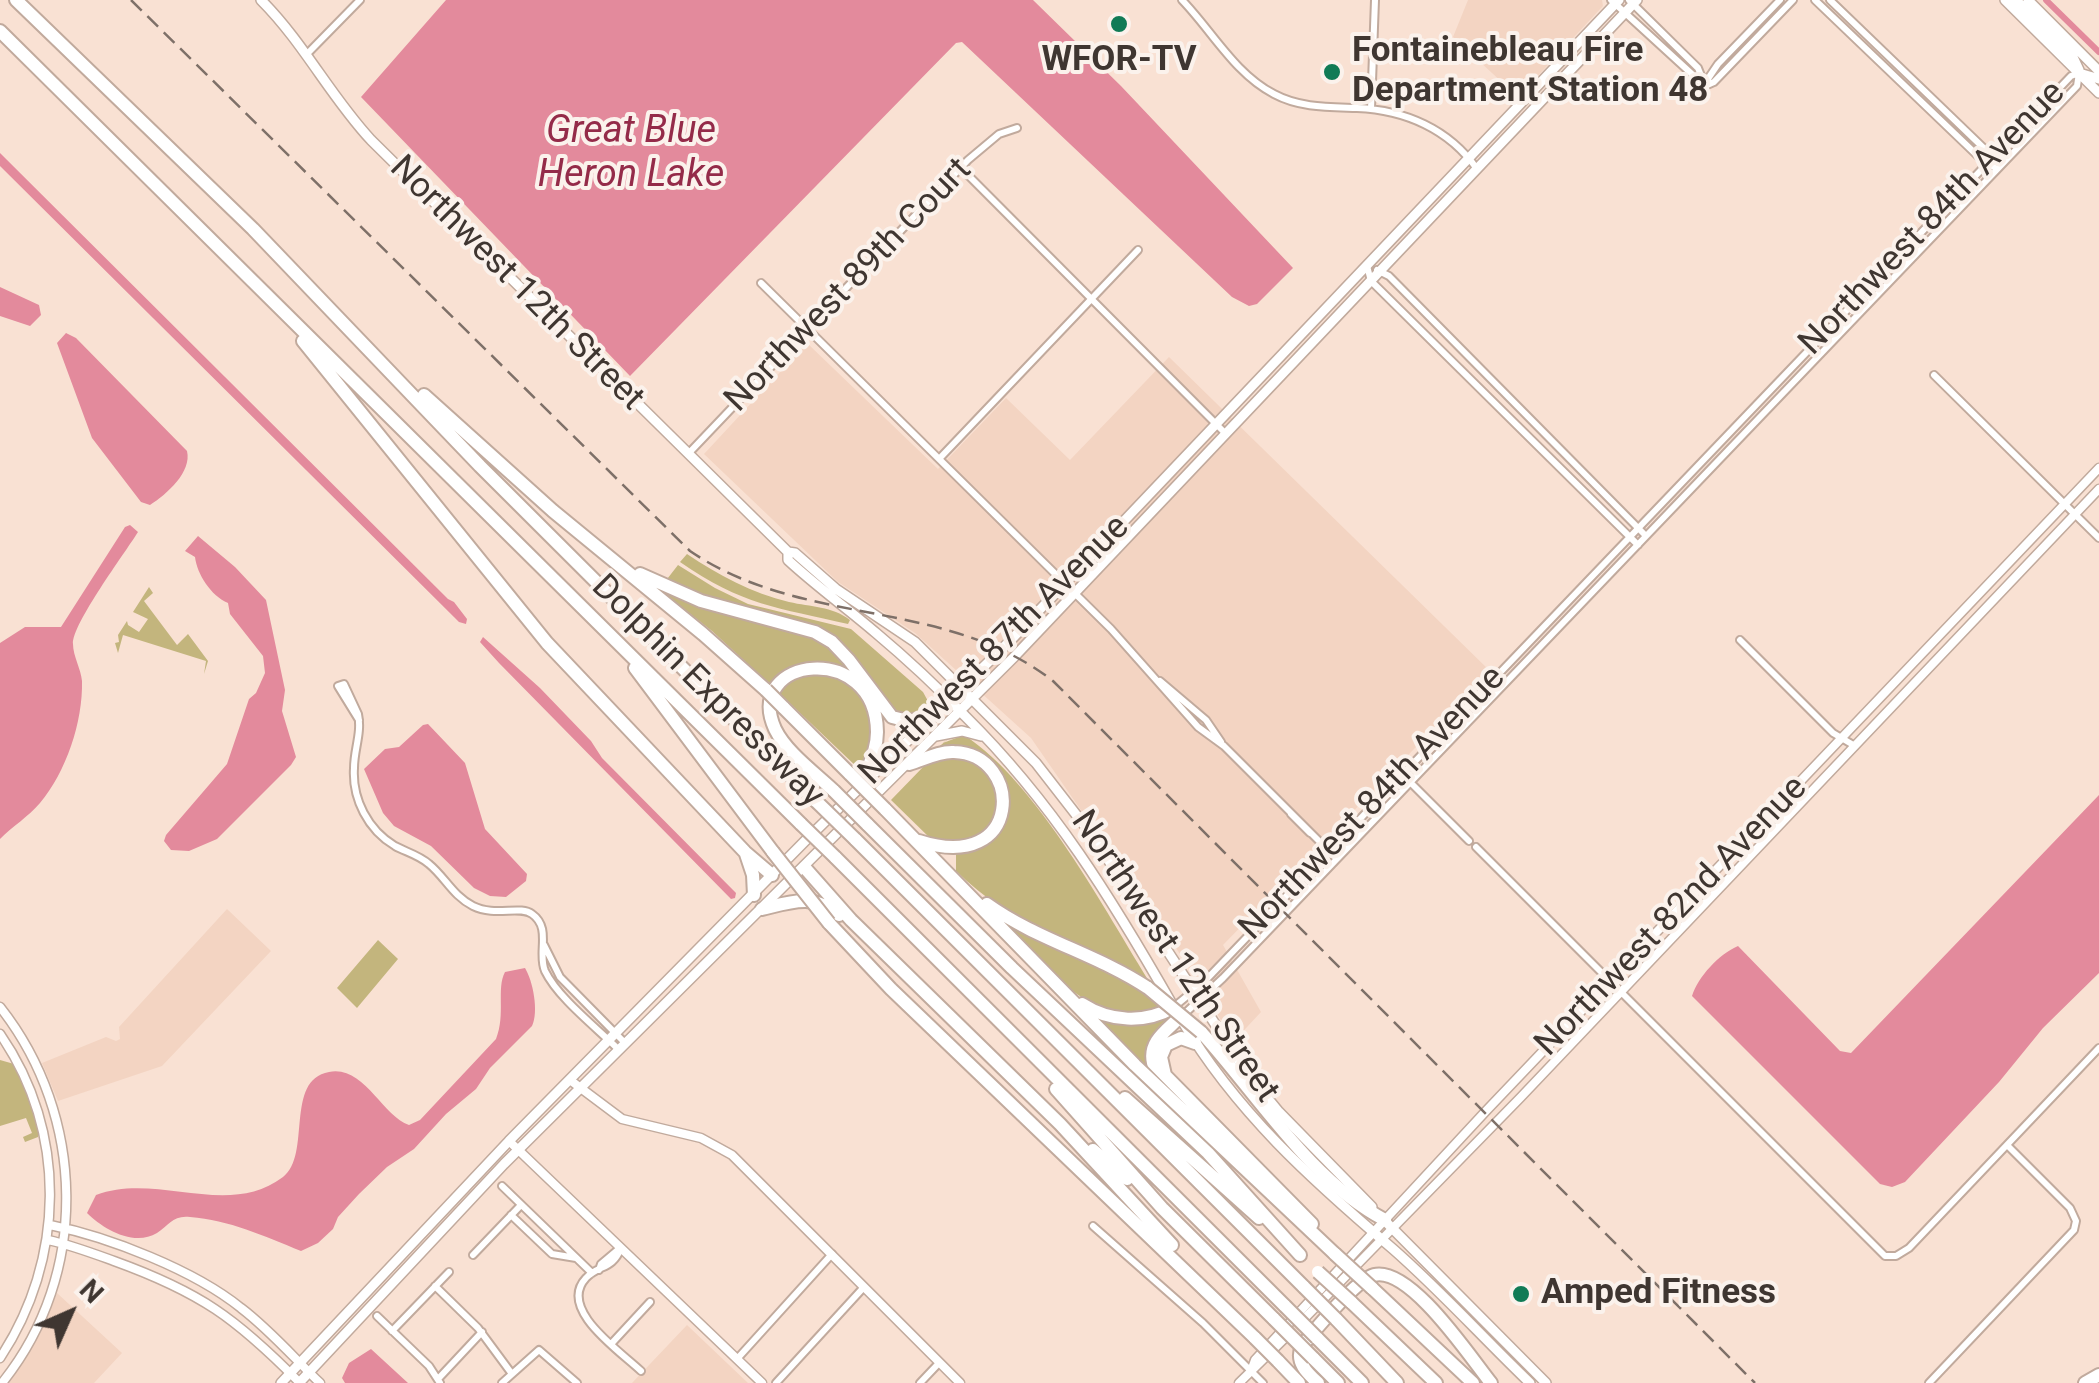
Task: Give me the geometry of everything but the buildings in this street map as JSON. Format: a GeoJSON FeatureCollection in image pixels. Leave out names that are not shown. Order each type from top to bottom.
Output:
{"type":"FeatureCollection","features":[{"type":"Feature","properties":{"kind":"highway","name":"Dolphin Expressway"},"geometry":{"type":"LineString","coordinates":[[16,0],[328,305],[480,466],[1397,1383]]}},
{"type":"Feature","properties":{"kind":"highway","name":"Dolphin Expressway"},"geometry":{"type":"LineString","coordinates":[[0,31],[1362,1383]]}},
{"type":"Feature","properties":{"kind":"highway"},"geometry":{"type":"LineString","coordinates":[[328,305],[479,446],[766,690],[1166,1095],[1473,1383]]}},
{"type":"Feature","properties":{"kind":"highway"},"geometry":{"type":"LineString","coordinates":[[288,318],[307,348],[547,643],[772,876]]}},
{"type":"Feature","properties":{"kind":"highway"},"geometry":{"type":"LineString","coordinates":[[583,536],[596,541],[648,579],[672,590],[820,635],[849,660],[894,718],[908,722],[932,716]]}},
{"type":"Feature","properties":{"kind":"highway"},"geometry":{"type":"LineString","coordinates":[[606,630],[830,923],[913,1010],[1212,1294],[1300,1383]]}},
{"type":"Feature","properties":{"kind":"highway"},"geometry":{"type":"LineString","coordinates":[[862,784],[877,736],[870,704],[844,674],[821,666],[799,669],[782,682],[772,701],[772,720],[780,737],[1012,968],[1195,1140],[1300,1255]]}},
{"type":"Feature","properties":{"kind":"highway"},"geometry":{"type":"LineString","coordinates":[[908,764],[947,752],[972,755],[993,771],[1003,796],[1002,813],[995,828],[976,844],[949,850],[916,840]]}},
{"type":"Feature","properties":{"kind":"highway"},"geometry":{"type":"LineString","coordinates":[[745,852],[753,875],[754,895]]}},
{"type":"Feature","properties":{"kind":"highway"},"geometry":{"type":"LineString","coordinates":[[800,872],[1060,1124],[1212,1294]]}},
{"type":"Feature","properties":{"kind":"highway"},"geometry":{"type":"LineString","coordinates":[[964,888],[1018,925],[1103,962],[1180,1011],[1198,1037],[1299,1148],[1367,1211],[1388,1224]]}},
{"type":"Feature","properties":{"kind":"highway"},"geometry":{"type":"LineString","coordinates":[[762,908],[811,900],[850,920]]}},
{"type":"Feature","properties":{"kind":"highway"},"geometry":{"type":"LineString","coordinates":[[1012,968],[1166,1095]]}},
{"type":"Feature","properties":{"kind":"highway"},"geometry":{"type":"LineString","coordinates":[[1059,987],[1095,1012],[1118,1018],[1177,1012]]}},
{"type":"Feature","properties":{"kind":"highway"},"geometry":{"type":"LineString","coordinates":[[1177,1012],[1152,1052],[1154,1064],[1296,1204],[1335,1254]]}},
{"type":"Feature","properties":{"kind":"highway"},"geometry":{"type":"LineString","coordinates":[[1036,1020],[1300,1255],[1436,1383]]}},
{"type":"Feature","properties":{"kind":"highway"},"geometry":{"type":"LineString","coordinates":[[1014,1036],[1068,1104],[1162,1208],[1338,1383]]}},
{"type":"Feature","properties":{"kind":"highway"},"geometry":{"type":"LineString","coordinates":[[1165,1077],[1161,1056],[1166,1044],[1198,1037]]}},
{"type":"Feature","properties":{"kind":"highway"},"geometry":{"type":"LineString","coordinates":[[1060,1124],[1162,1208]]}},
{"type":"Feature","properties":{"kind":"highway"},"geometry":{"type":"LineString","coordinates":[[1318,1383],[1302,1366],[1302,1346],[1359,1285],[1378,1274],[1394,1277],[1415,1291],[1491,1383]]}},
{"type":"Feature","properties":{"kind":"highway"},"geometry":{"type":"LineString","coordinates":[[2085,1383],[2098,1379]]}},
{"type":"Feature","properties":{"kind":"main road","name":"Northwest 12th Street"},"geometry":{"type":"LineString","coordinates":[[261,0],[308,53],[371,140],[688,454],[788,552],[795,553],[844,595],[907,635],[1048,777],[1106,856],[1224,1042],[1279,1112],[1546,1383]]}},
{"type":"Feature","properties":{"kind":"main road"},"geometry":{"type":"LineString","coordinates":[[2005,0],[2099,93]]}},
{"type":"Feature","properties":{"kind":"main road"},"geometry":{"type":"LineString","coordinates":[[2016,0],[2075,59],[2079,73]]}},
{"type":"Feature","properties":{"kind":"main road"},"geometry":{"type":"LineString","coordinates":[[2028,0],[2099,71]]}},
{"type":"Feature","properties":{"kind":"main road","name":"Northwest 87th Avenue"},"geometry":{"type":"LineString","coordinates":[[281,1383],[510,1141],[1064,584],[1615,1]]}},
{"type":"Feature","properties":{"kind":"main road","name":"Northwest 87th Avenue"},"geometry":{"type":"LineString","coordinates":[[300,1383],[519,1150],[936,736],[1631,4]]}},
{"type":"Feature","properties":{"kind":"main road"},"geometry":{"type":"LineString","coordinates":[[2079,73],[2099,79]]}},
{"type":"Feature","properties":{"kind":"main road","name":"Northwest 12th Street"},"geometry":{"type":"LineString","coordinates":[[788,552],[788,560],[806,577],[876,632],[950,700],[1042,800],[1089,866],[1177,1012],[1198,1037],[1238,1101],[1271,1139],[1530,1383]]}},
{"type":"Feature","properties":{"kind":"main road"},"geometry":{"type":"LineString","coordinates":[[936,736],[966,730],[988,739]]}},
{"type":"Feature","properties":{"kind":"main road"},"geometry":{"type":"LineString","coordinates":[[772,876],[782,880],[800,872],[806,841]]}},
{"type":"Feature","properties":{"kind":"main road"},"geometry":{"type":"LineString","coordinates":[[1089,866],[1106,856]]}},
{"type":"Feature","properties":{"kind":"main road"},"geometry":{"type":"LineString","coordinates":[[364,1296],[373,1304]]}},
{"type":"Feature","properties":{"kind":"street"},"geometry":{"type":"LineString","coordinates":[[308,53],[360,0]]}},
{"type":"Feature","properties":{"kind":"street"},"geometry":{"type":"LineString","coordinates":[[1182,0],[1245,73],[1272,93],[1313,106],[1397,112],[1426,124],[1479,166]]}},
{"type":"Feature","properties":{"kind":"street"},"geometry":{"type":"LineString","coordinates":[[1370,108],[1374,0]]}},
{"type":"Feature","properties":{"kind":"street"},"geometry":{"type":"LineString","coordinates":[[1689,73],[1697,95],[1718,64],[1780,0]]}},
{"type":"Feature","properties":{"kind":"street"},"geometry":{"type":"LineString","coordinates":[[1705,86],[1714,82],[1794,0]]}},
{"type":"Feature","properties":{"kind":"street"},"geometry":{"type":"LineString","coordinates":[[1815,0],[1990,160]]}},
{"type":"Feature","properties":{"kind":"street"},"geometry":{"type":"LineString","coordinates":[[1830,0],[1997,169]]}},
{"type":"Feature","properties":{"kind":"street"},"geometry":{"type":"LineString","coordinates":[[1615,1],[1631,4],[1698,68],[1705,86]]}},
{"type":"Feature","properties":{"kind":"street"},"geometry":{"type":"LineString","coordinates":[[1631,4],[1664,49],[1705,86]]}},
{"type":"Feature","properties":{"kind":"street"},"geometry":{"type":"LineString","coordinates":[[1768,26],[1771,9]]}},
{"type":"Feature","properties":{"kind":"street"},"geometry":{"type":"LineString","coordinates":[[1664,49],[1671,42]]}},
{"type":"Feature","properties":{"kind":"street"},"geometry":{"type":"LineString","coordinates":[[1698,68],[1718,64]]}},
{"type":"Feature","properties":{"kind":"street","name":"Northwest 84th Avenue"},"geometry":{"type":"LineString","coordinates":[[2079,73],[2079,84],[1638,545],[1199,1002],[1177,1012],[2070,76],[2079,73]]}},
{"type":"Feature","properties":{"kind":"street","name":"Northwest 89th Court"},"geometry":{"type":"LineString","coordinates":[[688,454],[961,168],[996,136],[1018,128]]}},
{"type":"Feature","properties":{"kind":"street"},"geometry":{"type":"LineString","coordinates":[[961,168],[1226,434]]}},
{"type":"Feature","properties":{"kind":"street"},"geometry":{"type":"LineString","coordinates":[[939,458],[1138,250]]}},
{"type":"Feature","properties":{"kind":"street"},"geometry":{"type":"LineString","coordinates":[[1367,266],[1403,290],[1646,536]]}},
{"type":"Feature","properties":{"kind":"street"},"geometry":{"type":"LineString","coordinates":[[1367,266],[1371,281],[1638,545]]}},
{"type":"Feature","properties":{"kind":"street"},"geometry":{"type":"LineString","coordinates":[[761,283],[1074,593],[1159,680],[1198,728],[1224,746],[1337,858]]}},
{"type":"Feature","properties":{"kind":"street"},"geometry":{"type":"LineString","coordinates":[[1934,375],[2099,538]]}},
{"type":"Feature","properties":{"kind":"street","name":"Northwest 82nd Avenue"},"geometry":{"type":"LineString","coordinates":[[1388,1224],[1609,982],[2099,468]]}},
{"type":"Feature","properties":{"kind":"street","name":"Northwest 82nd Avenue"},"geometry":{"type":"LineString","coordinates":[[1239,1383],[1256,1360],[1376,1236],[1620,992],[2099,488]]}},
{"type":"Feature","properties":{"kind":"street"},"geometry":{"type":"LineString","coordinates":[[1740,640],[1842,739],[1856,746]]}},
{"type":"Feature","properties":{"kind":"street"},"geometry":{"type":"LineString","coordinates":[[341,686],[359,720],[354,783],[373,826],[392,844],[426,862],[453,892],[472,906],[492,913],[520,910],[532,914],[542,927],[544,944],[560,978],[622,1046]]}},
{"type":"Feature","properties":{"kind":"street"},"geometry":{"type":"LineString","coordinates":[[1454,720],[1462,728]]}},
{"type":"Feature","properties":{"kind":"street"},"geometry":{"type":"LineString","coordinates":[[1402,774],[1876,1249],[1893,1257],[1909,1248],[2099,1048]]}},
{"type":"Feature","properties":{"kind":"street"},"geometry":{"type":"LineString","coordinates":[[0,1007],[20,1034],[50,1097],[65,1156],[66,1228],[54,1284],[35,1332],[2,1383]]}},
{"type":"Feature","properties":{"kind":"street"},"geometry":{"type":"LineString","coordinates":[[0,1034],[34,1101],[45,1140],[50,1181],[48,1240],[36,1287],[0,1358]]}},
{"type":"Feature","properties":{"kind":"street"},"geometry":{"type":"LineString","coordinates":[[10,1049],[20,1034]]}},
{"type":"Feature","properties":{"kind":"street"},"geometry":{"type":"LineString","coordinates":[[570,1080],[629,1122],[700,1138],[727,1152],[960,1383]]}},
{"type":"Feature","properties":{"kind":"street"},"geometry":{"type":"LineString","coordinates":[[34,1101],[50,1097]]}},
{"type":"Feature","properties":{"kind":"street"},"geometry":{"type":"LineString","coordinates":[[41,1123],[52,1135],[62,1138]]}},
{"type":"Feature","properties":{"kind":"street"},"geometry":{"type":"LineString","coordinates":[[45,1140],[55,1144],[65,1156]]}},
{"type":"Feature","properties":{"kind":"street"},"geometry":{"type":"LineString","coordinates":[[510,1141],[762,1383]]}},
{"type":"Feature","properties":{"kind":"street"},"geometry":{"type":"LineString","coordinates":[[1929,1383],[2074,1230],[2076,1220],[2070,1208],[2007,1145]]}},
{"type":"Feature","properties":{"kind":"street"},"geometry":{"type":"LineString","coordinates":[[502,1186],[577,1258],[596,1271]]}},
{"type":"Feature","properties":{"kind":"street"},"geometry":{"type":"LineString","coordinates":[[473,1255],[521,1205]]}},
{"type":"Feature","properties":{"kind":"street"},"geometry":{"type":"LineString","coordinates":[[511,1216],[552,1254],[577,1258]]}},
{"type":"Feature","properties":{"kind":"street"},"geometry":{"type":"LineString","coordinates":[[50,1224],[180,1270],[230,1299],[320,1383]]}},
{"type":"Feature","properties":{"kind":"street"},"geometry":{"type":"LineString","coordinates":[[1093,1226],[1202,1322],[1263,1383]]}},
{"type":"Feature","properties":{"kind":"street"},"geometry":{"type":"LineString","coordinates":[[48,1240],[175,1284],[225,1314],[300,1383]]}},
{"type":"Feature","properties":{"kind":"street"},"geometry":{"type":"LineString","coordinates":[[621,1248],[612,1252],[579,1288],[579,1309],[641,1371]]}},
{"type":"Feature","properties":{"kind":"street"},"geometry":{"type":"LineString","coordinates":[[737,1358],[832,1254]]}},
{"type":"Feature","properties":{"kind":"street"},"geometry":{"type":"LineString","coordinates":[[392,1332],[449,1272]]}},
{"type":"Feature","properties":{"kind":"street"},"geometry":{"type":"LineString","coordinates":[[435,1286],[482,1332],[512,1374]]}},
{"type":"Feature","properties":{"kind":"street"},"geometry":{"type":"LineString","coordinates":[[776,1383],[864,1287]]}},
{"type":"Feature","properties":{"kind":"street"},"geometry":{"type":"LineString","coordinates":[[225,1314],[230,1299]]}},
{"type":"Feature","properties":{"kind":"street"},"geometry":{"type":"LineString","coordinates":[[612,1343],[650,1302]]}},
{"type":"Feature","properties":{"kind":"street"},"geometry":{"type":"LineString","coordinates":[[377,1316],[439,1381],[482,1332]]}},
{"type":"Feature","properties":{"kind":"street"},"geometry":{"type":"LineString","coordinates":[[20,1325],[35,1332]]}},
{"type":"Feature","properties":{"kind":"street"},"geometry":{"type":"LineString","coordinates":[[502,1383],[541,1350],[576,1383]]}},
{"type":"Feature","properties":{"kind":"street"},"geometry":{"type":"LineString","coordinates":[[920,1383],[939,1363]]}},
{"type":"Feature","properties":{"kind":"shaded area"},"geometry":{"type":"Polygon","coordinates":[[[1468,0],[1602,0],[1603,6],[1518,97],[1453,37],[1468,0]]]}},
{"type":"Feature","properties":{"kind":"shaded area"},"geometry":{"type":"Polygon","coordinates":[[[807,343],[938,469],[1006,398],[1070,460],[1169,357],[1490,671],[1223,945],[1261,1012],[1234,1041],[1173,943],[1031,738],[915,633],[838,582],[704,454],[807,343]]]}},
{"type":"Feature","properties":{"kind":"shaded area"},"geometry":{"type":"Polygon","coordinates":[[[687,554],[749,588],[789,602],[829,609],[850,620],[848,624],[781,609],[722,588],[680,562],[687,554]]]}},
{"type":"Feature","properties":{"kind":"shaded area"},"geometry":{"type":"Polygon","coordinates":[[[678,565],[748,604],[851,629],[923,692],[929,703],[920,714],[895,716],[841,647],[664,583],[678,565]]]}},
{"type":"Feature","properties":{"kind":"shaded area"},"geometry":{"type":"Polygon","coordinates":[[[655,586],[819,637],[857,676],[820,663],[774,688],[655,586]]]}},
{"type":"Feature","properties":{"kind":"shaded area"},"geometry":{"type":"Polygon","coordinates":[[[149,587],[153,593],[144,601],[177,645],[188,634],[208,661],[204,674],[206,661],[123,635],[118,653],[115,643],[119,642],[118,635],[127,621],[139,632],[148,619],[133,612],[149,587]]]}},
{"type":"Feature","properties":{"kind":"shaded area"},"geometry":{"type":"Polygon","coordinates":[[[812,669],[849,683],[865,702],[872,736],[860,770],[778,692],[782,685],[812,669]]]}},
{"type":"Feature","properties":{"kind":"shaded area"},"geometry":{"type":"Polygon","coordinates":[[[964,735],[1018,784],[1068,850],[1152,986],[1024,922],[956,871],[956,853],[978,848],[1007,803],[973,750],[956,745],[936,749],[964,735]]]}},
{"type":"Feature","properties":{"kind":"shaded area"},"geometry":{"type":"Polygon","coordinates":[[[945,756],[982,764],[998,788],[995,822],[969,844],[933,841],[891,800],[924,766],[945,756]]]}},
{"type":"Feature","properties":{"kind":"shaded area"},"geometry":{"type":"Polygon","coordinates":[[[227,909],[271,951],[162,1066],[58,1101],[42,1063],[106,1037],[120,1039],[119,1027],[227,909]]]}},
{"type":"Feature","properties":{"kind":"shaded area"},"geometry":{"type":"Polygon","coordinates":[[[1000,918],[1114,972],[1154,998],[1163,1010],[1113,1012],[1091,1003],[1053,974],[1000,918]]]}},
{"type":"Feature","properties":{"kind":"shaded area"},"geometry":{"type":"Polygon","coordinates":[[[378,940],[398,959],[357,1008],[337,988],[378,940]]]}},
{"type":"Feature","properties":{"kind":"shaded area"},"geometry":{"type":"Polygon","coordinates":[[[1093,1014],[1166,1015],[1169,1021],[1148,1044],[1146,1067],[1093,1014]]]}},
{"type":"Feature","properties":{"kind":"shaded area"},"geometry":{"type":"Polygon","coordinates":[[[0,1060],[14,1064],[34,1110],[38,1137],[25,1142],[23,1137],[32,1133],[26,1118],[0,1126],[0,1060]]]}},
{"type":"Feature","properties":{"kind":"shaded area"},"geometry":{"type":"Polygon","coordinates":[[[57,1293],[122,1353],[94,1383],[9,1383],[41,1332],[57,1293]]]}},
{"type":"Feature","properties":{"kind":"shaded area"},"geometry":{"type":"Polygon","coordinates":[[[687,1325],[748,1383],[632,1383],[687,1325]]]}},
{"type":"Feature","properties":{"kind":"water","name":"Great Blue Heron Lake"},"geometry":{"type":"Polygon","coordinates":[[[446,0],[1033,0],[1121,86],[1293,268],[1257,304],[1249,306],[1232,297],[962,42],[956,43],[630,376],[361,97],[446,0]]]}},
{"type":"Feature","properties":{"kind":"water"},"geometry":{"type":"Polygon","coordinates":[[[0,153],[454,602],[467,619],[466,624],[459,622],[0,166],[0,153]]]}},
{"type":"Feature","properties":{"kind":"water"},"geometry":{"type":"Polygon","coordinates":[[[0,287],[39,305],[41,315],[30,326],[0,316],[0,287]]]}},
{"type":"Feature","properties":{"kind":"water"},"geometry":{"type":"Polygon","coordinates":[[[66,333],[76,338],[187,451],[182,474],[150,505],[141,502],[92,438],[57,343],[66,333]]]}},
{"type":"Feature","properties":{"kind":"water"},"geometry":{"type":"Polygon","coordinates":[[[130,525],[138,532],[75,634],[73,649],[82,697],[65,762],[40,803],[0,839],[0,643],[25,627],[61,627],[125,527],[130,525]]]}},
{"type":"Feature","properties":{"kind":"water"},"geometry":{"type":"Polygon","coordinates":[[[198,536],[266,600],[285,690],[282,711],[296,757],[217,839],[189,851],[171,850],[164,841],[166,835],[227,764],[249,699],[265,673],[263,656],[230,614],[228,603],[206,584],[195,557],[185,551],[198,536]]]}},
{"type":"Feature","properties":{"kind":"water"},"geometry":{"type":"Polygon","coordinates":[[[483,637],[540,688],[591,741],[602,758],[736,893],[735,898],[731,899],[499,663],[480,642],[483,637]]]}},
{"type":"Feature","properties":{"kind":"water"},"geometry":{"type":"Polygon","coordinates":[[[428,724],[465,763],[485,829],[527,874],[526,881],[506,897],[490,896],[474,888],[431,846],[394,826],[383,813],[364,769],[385,749],[399,747],[428,724]]]}},
{"type":"Feature","properties":{"kind":"water"},"geometry":{"type":"Polygon","coordinates":[[[2099,795],[2099,973],[2043,1028],[1999,1082],[1905,1182],[1892,1187],[1880,1184],[1692,996],[1710,967],[1738,946],[1840,1051],[1851,1053],[2099,795]]]}},
{"type":"Feature","properties":{"kind":"water"},"geometry":{"type":"Polygon","coordinates":[[[525,968],[534,997],[532,1026],[490,1068],[476,1089],[414,1149],[387,1167],[359,1194],[318,1243],[301,1251],[233,1225],[184,1217],[148,1237],[129,1237],[101,1225],[87,1213],[96,1195],[119,1189],[239,1194],[262,1189],[283,1177],[296,1152],[307,1089],[315,1078],[329,1072],[341,1072],[363,1083],[399,1120],[409,1125],[420,1120],[496,1039],[505,972],[525,968]]]}},
{"type":"Feature","properties":{"kind":"water"},"geometry":{"type":"Polygon","coordinates":[[[371,1349],[408,1383],[345,1383],[342,1378],[349,1363],[371,1349]]]}},
{"type":"Feature","properties":{"kind":"waterway"},"geometry":{"type":"LineString","coordinates":[[2046,0],[2099,52]]}},
{"type":"Feature","properties":{"kind":"railway"},"geometry":{"type":"LineString","coordinates":[[131,0],[690,551],[734,575],[779,592],[967,636],[1011,654],[1053,681],[1755,1383]]}},
{"type":"Feature","properties":{"kind":"place","name":"WFOR-TV"},"geometry":{"type":"Point","coordinates":[1119,24]}},
{"type":"Feature","properties":{"kind":"place","name":"Fontainebleau Fire Department Station 48"},"geometry":{"type":"Point","coordinates":[1332,72]}},
{"type":"Feature","properties":{"kind":"place","name":"Amped Fitness"},"geometry":{"type":"Point","coordinates":[1521,1294]}}]}
